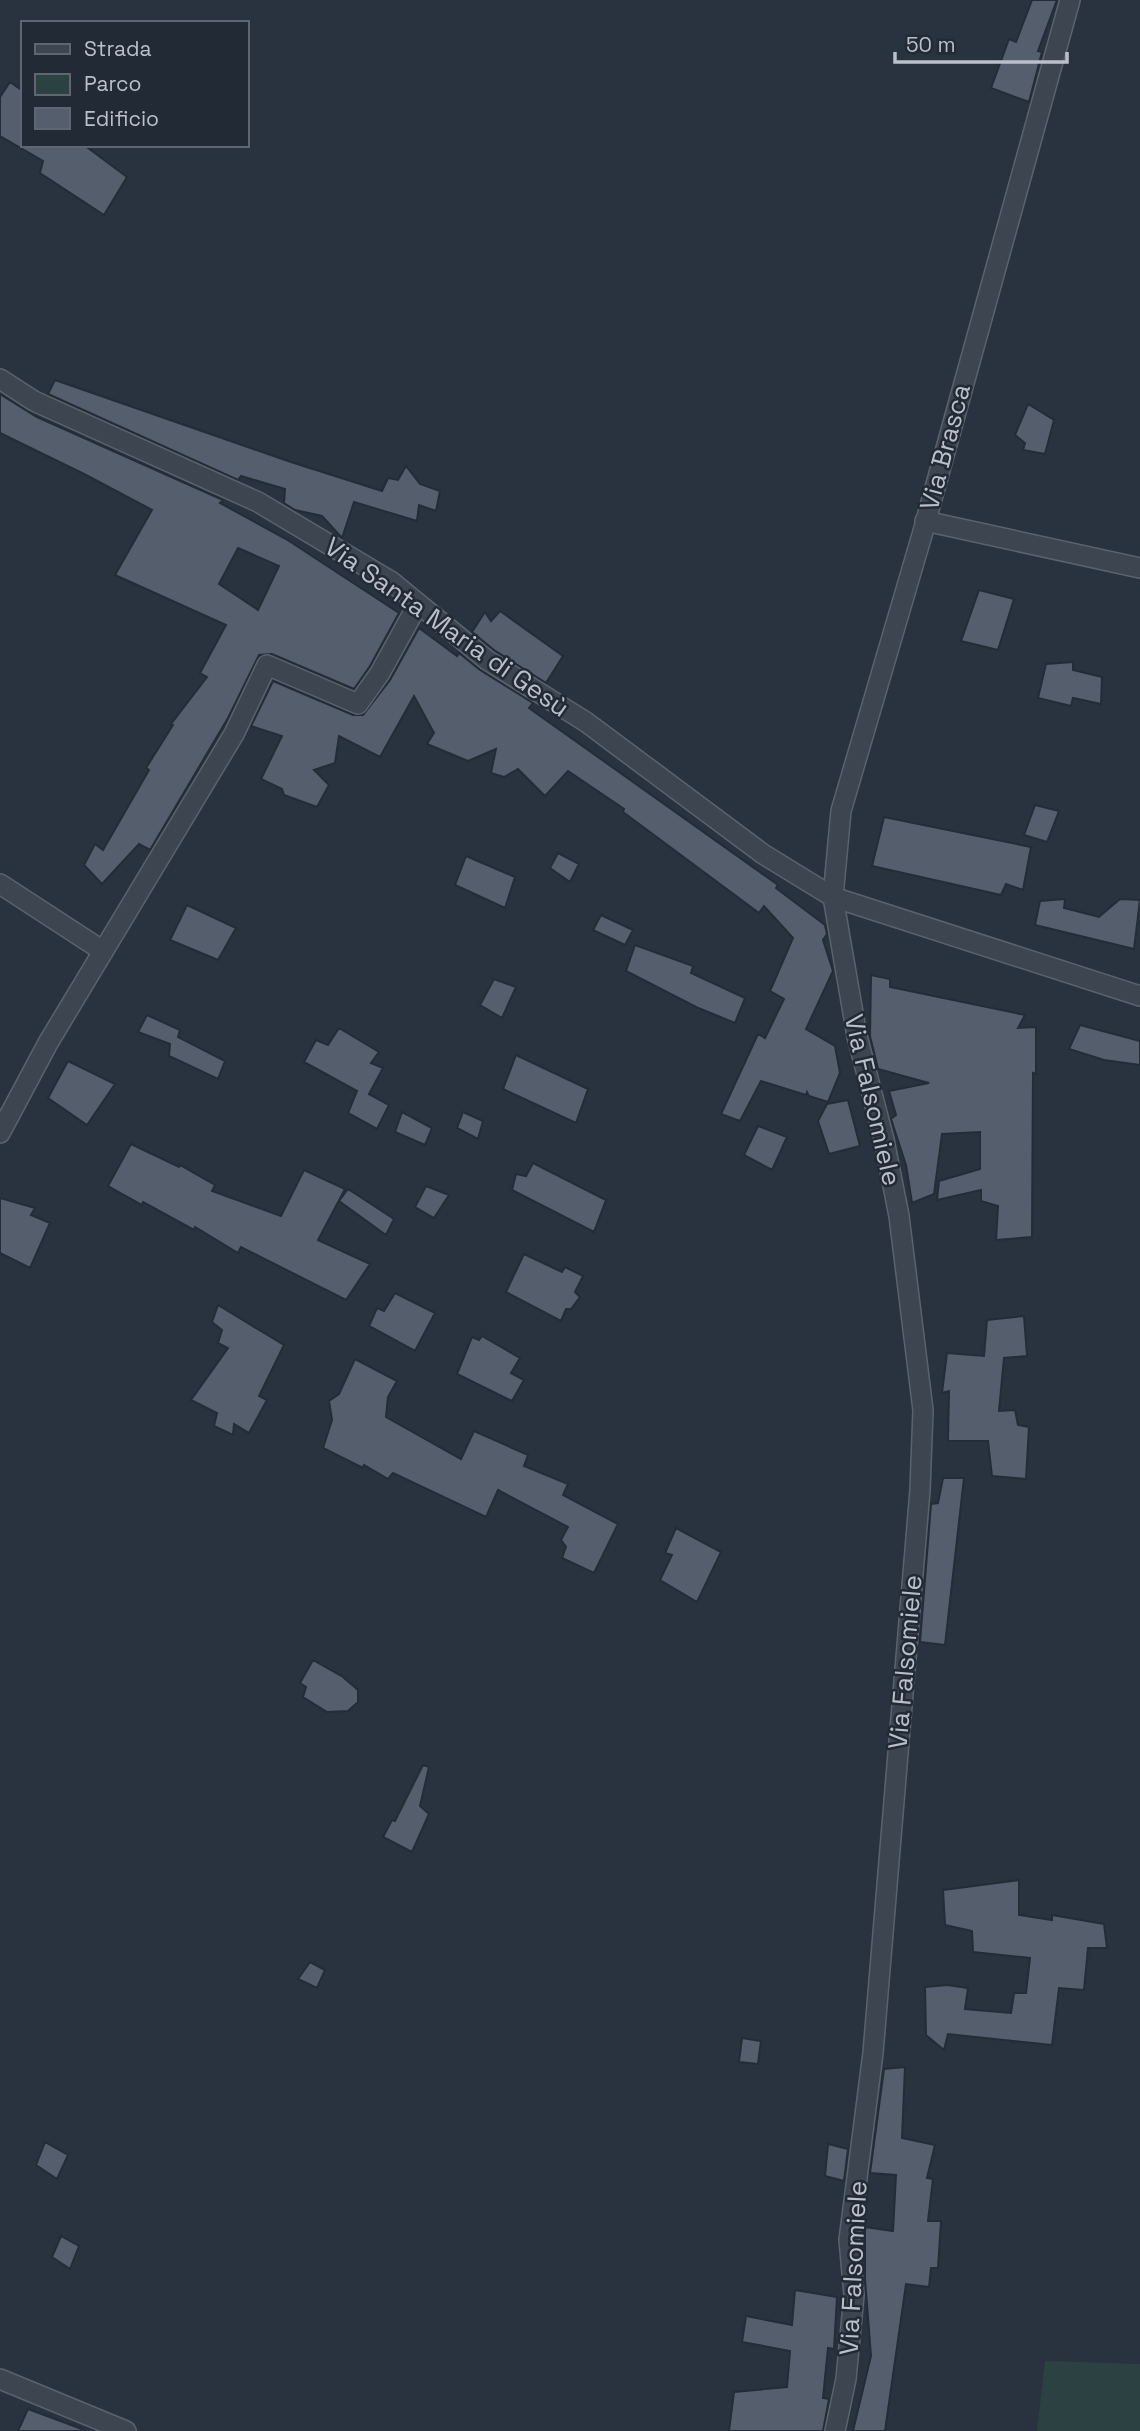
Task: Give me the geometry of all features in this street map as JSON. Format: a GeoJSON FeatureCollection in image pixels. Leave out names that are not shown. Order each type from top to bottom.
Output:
{"type":"FeatureCollection","features":[{"type":"Feature","properties":{"kind":"street","name":"Via Brasca"},"geometry":{"type":"LineString","coordinates":[[833,897],[841,811],[1070,0]]}},
{"type":"Feature","properties":{"kind":"street","name":"Via Santa Maria di Gesù"},"geometry":{"type":"LineString","coordinates":[[0,379],[34,401],[258,502],[392,582],[487,660],[586,722],[763,854],[833,897],[1132,994]]}},
{"type":"Feature","properties":{"kind":"street"},"geometry":{"type":"LineString","coordinates":[[925,521],[1140,568]]}},
{"type":"Feature","properties":{"kind":"street"},"geometry":{"type":"LineString","coordinates":[[0,1133],[48,1043],[233,734],[267,665],[358,704],[380,673],[418,604]]}},
{"type":"Feature","properties":{"kind":"street"},"geometry":{"type":"LineString","coordinates":[[0,884],[103,951]]}},
{"type":"Feature","properties":{"kind":"street","name":"Via Falsomiele"},"geometry":{"type":"LineString","coordinates":[[833,897],[857,1036],[884,1140],[899,1216],[923,1410],[920,1490],[873,2053],[849,2240],[854,2295],[846,2379],[835,2431]]}},
{"type":"Feature","properties":{"kind":"street"},"geometry":{"type":"LineString","coordinates":[[1132,994],[1140,1007]]}},
{"type":"Feature","properties":{"kind":"street"},"geometry":{"type":"LineString","coordinates":[[0,2379],[126,2431]]}},
{"type":"Feature","properties":{"kind":"green space"},"geometry":{"type":"Polygon","coordinates":[[[1045,2361],[1140,2364],[1140,2431],[1037,2431],[1045,2361]]]}},
{"type":"Feature","properties":{"kind":"building"},"geometry":{"type":"Polygon","coordinates":[[[1032,0],[1057,0],[1038,51],[1042,52],[1029,102],[991,88],[1009,39],[1016,42],[1032,0]]]}},
{"type":"Feature","properties":{"kind":"building"},"geometry":{"type":"Polygon","coordinates":[[[10,82],[21,90],[21,147],[87,147],[127,177],[104,215],[40,173],[43,161],[0,136],[0,97],[10,82]]]}},
{"type":"Feature","properties":{"kind":"building"},"geometry":{"type":"Polygon","coordinates":[[[55,380],[382,491],[388,478],[398,480],[406,466],[420,484],[440,491],[436,511],[419,505],[417,521],[354,502],[342,538],[322,516],[295,510],[284,503],[285,489],[241,476],[238,480],[48,394],[55,380]]]}},
{"type":"Feature","properties":{"kind":"building"},"geometry":{"type":"Polygon","coordinates":[[[0,394],[37,417],[223,500],[220,503],[286,539],[399,613],[354,689],[272,654],[259,655],[228,718],[150,850],[139,844],[102,884],[84,865],[95,844],[103,850],[149,770],[146,768],[173,725],[171,724],[207,677],[200,673],[226,625],[115,575],[152,510],[0,433],[0,394]],[[238,548],[219,584],[258,610],[279,566],[238,548]]]}},
{"type":"Feature","properties":{"kind":"building"},"geometry":{"type":"Polygon","coordinates":[[[1028,404],[1054,420],[1045,454],[1023,450],[1025,443],[1015,435],[1028,404]]]}},
{"type":"Feature","properties":{"kind":"building"},"geometry":{"type":"Polygon","coordinates":[[[979,590],[1014,599],[998,650],[961,641],[979,590]]]}},
{"type":"Feature","properties":{"kind":"building"},"geometry":{"type":"Polygon","coordinates":[[[500,611],[563,656],[546,683],[494,650],[472,632],[485,612],[491,621],[500,611]]]}},
{"type":"Feature","properties":{"kind":"building"},"geometry":{"type":"Polygon","coordinates":[[[419,628],[457,656],[459,653],[480,670],[533,703],[529,708],[778,885],[776,888],[825,925],[827,934],[823,940],[833,971],[806,1029],[835,1046],[840,1073],[828,1102],[809,1096],[807,1092],[806,1095],[761,1081],[740,1121],[721,1114],[758,1034],[765,1038],[784,999],[770,991],[793,938],[764,906],[759,913],[623,812],[624,809],[568,771],[545,796],[518,769],[504,777],[491,773],[496,749],[468,761],[427,744],[434,733],[414,696],[380,757],[339,736],[335,763],[314,770],[329,785],[317,807],[284,795],[282,789],[261,779],[282,736],[251,726],[273,681],[353,715],[363,715],[390,680],[419,628]]]}},
{"type":"Feature","properties":{"kind":"building"},"geometry":{"type":"Polygon","coordinates":[[[1073,662],[1073,670],[1102,677],[1101,704],[1073,698],[1071,706],[1038,698],[1046,664],[1073,662]]]}},
{"type":"Feature","properties":{"kind":"building"},"geometry":{"type":"Polygon","coordinates":[[[1035,805],[1059,811],[1047,842],[1024,835],[1035,805]]]}},
{"type":"Feature","properties":{"kind":"building"},"geometry":{"type":"Polygon","coordinates":[[[884,817],[1031,847],[1023,890],[1006,884],[1001,895],[872,866],[884,817]]]}},
{"type":"Feature","properties":{"kind":"building"},"geometry":{"type":"Polygon","coordinates":[[[558,853],[579,864],[570,882],[550,868],[558,853]]]}},
{"type":"Feature","properties":{"kind":"building"},"geometry":{"type":"Polygon","coordinates":[[[466,856],[515,877],[505,908],[455,885],[466,856]]]}},
{"type":"Feature","properties":{"kind":"building"},"geometry":{"type":"Polygon","coordinates":[[[1065,899],[1064,908],[1099,917],[1120,899],[1140,900],[1134,949],[1035,925],[1040,901],[1065,899]]]}},
{"type":"Feature","properties":{"kind":"building"},"geometry":{"type":"Polygon","coordinates":[[[187,905],[236,928],[218,960],[170,940],[187,905]]]}},
{"type":"Feature","properties":{"kind":"building"},"geometry":{"type":"Polygon","coordinates":[[[601,915],[633,930],[625,945],[593,930],[601,915]]]}},
{"type":"Feature","properties":{"kind":"building"},"geometry":{"type":"Polygon","coordinates":[[[635,945],[693,966],[691,973],[745,998],[735,1023],[696,1007],[626,971],[635,945]]]}},
{"type":"Feature","properties":{"kind":"building"},"geometry":{"type":"Polygon","coordinates":[[[871,975],[890,979],[890,987],[1025,1015],[1018,1028],[1036,1027],[1036,1074],[1033,1073],[1032,1237],[996,1240],[998,1206],[981,1201],[981,1190],[937,1200],[939,1181],[980,1169],[980,1132],[942,1134],[934,1194],[912,1203],[906,1165],[891,1119],[896,1115],[889,1091],[929,1083],[878,1069],[870,1036],[871,975]]]}},
{"type":"Feature","properties":{"kind":"building"},"geometry":{"type":"Polygon","coordinates":[[[494,979],[516,987],[502,1018],[480,1005],[494,979]]]}},
{"type":"Feature","properties":{"kind":"building"},"geometry":{"type":"Polygon","coordinates":[[[147,1015],[180,1030],[178,1037],[225,1061],[218,1079],[169,1056],[170,1044],[138,1032],[147,1015]]]}},
{"type":"Feature","properties":{"kind":"building"},"geometry":{"type":"Polygon","coordinates":[[[1080,1025],[1140,1041],[1140,1065],[1104,1060],[1069,1049],[1080,1025]]]}},
{"type":"Feature","properties":{"kind":"building"},"geometry":{"type":"Polygon","coordinates":[[[339,1028],[379,1052],[371,1063],[383,1068],[369,1094],[389,1105],[377,1129],[348,1113],[357,1091],[304,1062],[316,1040],[328,1045],[339,1028]]]}},
{"type":"Feature","properties":{"kind":"building"},"geometry":{"type":"Polygon","coordinates":[[[516,1055],[588,1089],[576,1123],[503,1089],[516,1055]]]}},
{"type":"Feature","properties":{"kind":"building"},"geometry":{"type":"Polygon","coordinates":[[[68,1061],[115,1084],[87,1125],[48,1098],[68,1061]]]}},
{"type":"Feature","properties":{"kind":"building"},"geometry":{"type":"Polygon","coordinates":[[[848,1100],[860,1146],[829,1154],[818,1121],[827,1104],[848,1100]]]}},
{"type":"Feature","properties":{"kind":"building"},"geometry":{"type":"Polygon","coordinates":[[[402,1112],[432,1128],[425,1145],[395,1132],[402,1112]]]}},
{"type":"Feature","properties":{"kind":"building"},"geometry":{"type":"Polygon","coordinates":[[[463,1112],[483,1121],[478,1139],[457,1128],[463,1112]]]}},
{"type":"Feature","properties":{"kind":"building"},"geometry":{"type":"Polygon","coordinates":[[[758,1126],[787,1137],[772,1170],[744,1155],[758,1126]]]}},
{"type":"Feature","properties":{"kind":"building"},"geometry":{"type":"Polygon","coordinates":[[[131,1144],[179,1167],[180,1165],[215,1185],[212,1191],[281,1216],[304,1170],[345,1189],[318,1240],[370,1264],[346,1300],[241,1247],[238,1253],[195,1227],[194,1230],[143,1202],[142,1205],[108,1186],[131,1144]]]}},
{"type":"Feature","properties":{"kind":"building"},"geometry":{"type":"Polygon","coordinates":[[[533,1163],[606,1200],[594,1232],[512,1190],[516,1174],[526,1176],[533,1163]]]}},
{"type":"Feature","properties":{"kind":"building"},"geometry":{"type":"Polygon","coordinates":[[[426,1186],[449,1195],[434,1218],[415,1207],[426,1186]]]}},
{"type":"Feature","properties":{"kind":"building"},"geometry":{"type":"Polygon","coordinates":[[[348,1189],[394,1219],[386,1235],[339,1201],[348,1189]]]}},
{"type":"Feature","properties":{"kind":"building"},"geometry":{"type":"Polygon","coordinates":[[[0,1198],[35,1208],[31,1215],[50,1223],[30,1268],[0,1253],[0,1198]]]}},
{"type":"Feature","properties":{"kind":"building"},"geometry":{"type":"Polygon","coordinates":[[[524,1254],[562,1272],[565,1267],[583,1276],[575,1292],[580,1297],[571,1309],[566,1309],[561,1321],[506,1292],[524,1254]]]}},
{"type":"Feature","properties":{"kind":"building"},"geometry":{"type":"Polygon","coordinates":[[[395,1293],[435,1313],[415,1351],[369,1326],[377,1308],[384,1311],[395,1293]]]}},
{"type":"Feature","properties":{"kind":"building"},"geometry":{"type":"Polygon","coordinates":[[[218,1305],[284,1345],[259,1396],[267,1400],[249,1433],[234,1424],[233,1435],[214,1426],[217,1413],[191,1400],[228,1348],[218,1343],[222,1330],[212,1322],[218,1305]]]}},
{"type":"Feature","properties":{"kind":"building"},"geometry":{"type":"Polygon","coordinates":[[[1024,1316],[1027,1356],[1004,1358],[999,1411],[1015,1410],[1018,1425],[1029,1427],[1026,1479],[992,1476],[988,1441],[948,1441],[949,1391],[942,1393],[947,1353],[984,1356],[987,1320],[1024,1316]]]}},
{"type":"Feature","properties":{"kind":"building"},"geometry":{"type":"Polygon","coordinates":[[[482,1336],[520,1358],[511,1373],[524,1380],[512,1401],[457,1374],[472,1337],[479,1340],[482,1336]]]}},
{"type":"Feature","properties":{"kind":"building"},"geometry":{"type":"Polygon","coordinates":[[[355,1359],[397,1381],[388,1397],[386,1417],[461,1459],[474,1431],[528,1455],[524,1466],[568,1484],[563,1495],[618,1524],[594,1573],[562,1558],[566,1547],[561,1540],[568,1527],[498,1490],[486,1517],[393,1473],[388,1479],[364,1465],[363,1468],[323,1448],[332,1420],[329,1401],[339,1394],[355,1359]]]}},
{"type":"Feature","properties":{"kind":"building"},"geometry":{"type":"Polygon","coordinates":[[[943,1478],[964,1478],[945,1645],[920,1642],[931,1504],[938,1503],[943,1478]]]}},
{"type":"Feature","properties":{"kind":"building"},"geometry":{"type":"Polygon","coordinates":[[[676,1528],[721,1552],[697,1602],[660,1580],[672,1555],[665,1553],[676,1528]]]}},
{"type":"Feature","properties":{"kind":"building"},"geometry":{"type":"Polygon","coordinates":[[[313,1660],[343,1677],[358,1690],[358,1702],[348,1711],[327,1712],[303,1697],[306,1687],[300,1683],[313,1660]]]}},
{"type":"Feature","properties":{"kind":"building"},"geometry":{"type":"Polygon","coordinates":[[[423,1765],[429,1767],[420,1806],[429,1814],[412,1852],[383,1837],[392,1820],[395,1821],[423,1765]]]}},
{"type":"Feature","properties":{"kind":"building"},"geometry":{"type":"Polygon","coordinates":[[[1019,1880],[1019,1915],[1052,1920],[1052,1915],[1104,1924],[1107,1948],[1088,1948],[1084,1990],[1059,1988],[1052,2045],[948,2034],[944,2050],[926,2035],[925,1987],[947,1985],[968,1988],[965,2009],[1011,2013],[1014,1993],[1026,1993],[1030,1958],[973,1952],[972,1931],[945,1925],[943,1890],[1019,1880]]]}},
{"type":"Feature","properties":{"kind":"building"},"geometry":{"type":"Polygon","coordinates":[[[310,1962],[325,1970],[317,1988],[298,1979],[310,1962]]]}},
{"type":"Feature","properties":{"kind":"building"},"geometry":{"type":"Polygon","coordinates":[[[742,2038],[761,2041],[758,2064],[739,2062],[742,2038]]]}},
{"type":"Feature","properties":{"kind":"building"},"geometry":{"type":"Polygon","coordinates":[[[905,2067],[902,2138],[935,2145],[927,2178],[933,2179],[928,2221],[941,2221],[938,2268],[931,2268],[929,2287],[906,2284],[885,2431],[853,2431],[871,2356],[865,2279],[865,2227],[893,2231],[896,2175],[870,2173],[884,2069],[905,2067]]]}},
{"type":"Feature","properties":{"kind":"building"},"geometry":{"type":"Polygon","coordinates":[[[45,2142],[68,2155],[57,2179],[36,2165],[45,2142]]]}},
{"type":"Feature","properties":{"kind":"building"},"geometry":{"type":"Polygon","coordinates":[[[828,2144],[848,2149],[844,2181],[825,2176],[828,2144]]]}},
{"type":"Feature","properties":{"kind":"building"},"geometry":{"type":"Polygon","coordinates":[[[61,2236],[79,2246],[70,2269],[52,2257],[61,2236]]]}},
{"type":"Feature","properties":{"kind":"building"},"geometry":{"type":"Polygon","coordinates":[[[795,2290],[837,2297],[834,2349],[828,2348],[823,2398],[829,2399],[823,2431],[729,2431],[734,2392],[787,2387],[790,2351],[742,2342],[746,2316],[792,2325],[795,2290]]]}},
{"type":"Feature","properties":{"kind":"building"},"geometry":{"type":"Polygon","coordinates":[[[28,2409],[82,2429],[82,2431],[18,2431],[28,2409]]]}}]}
